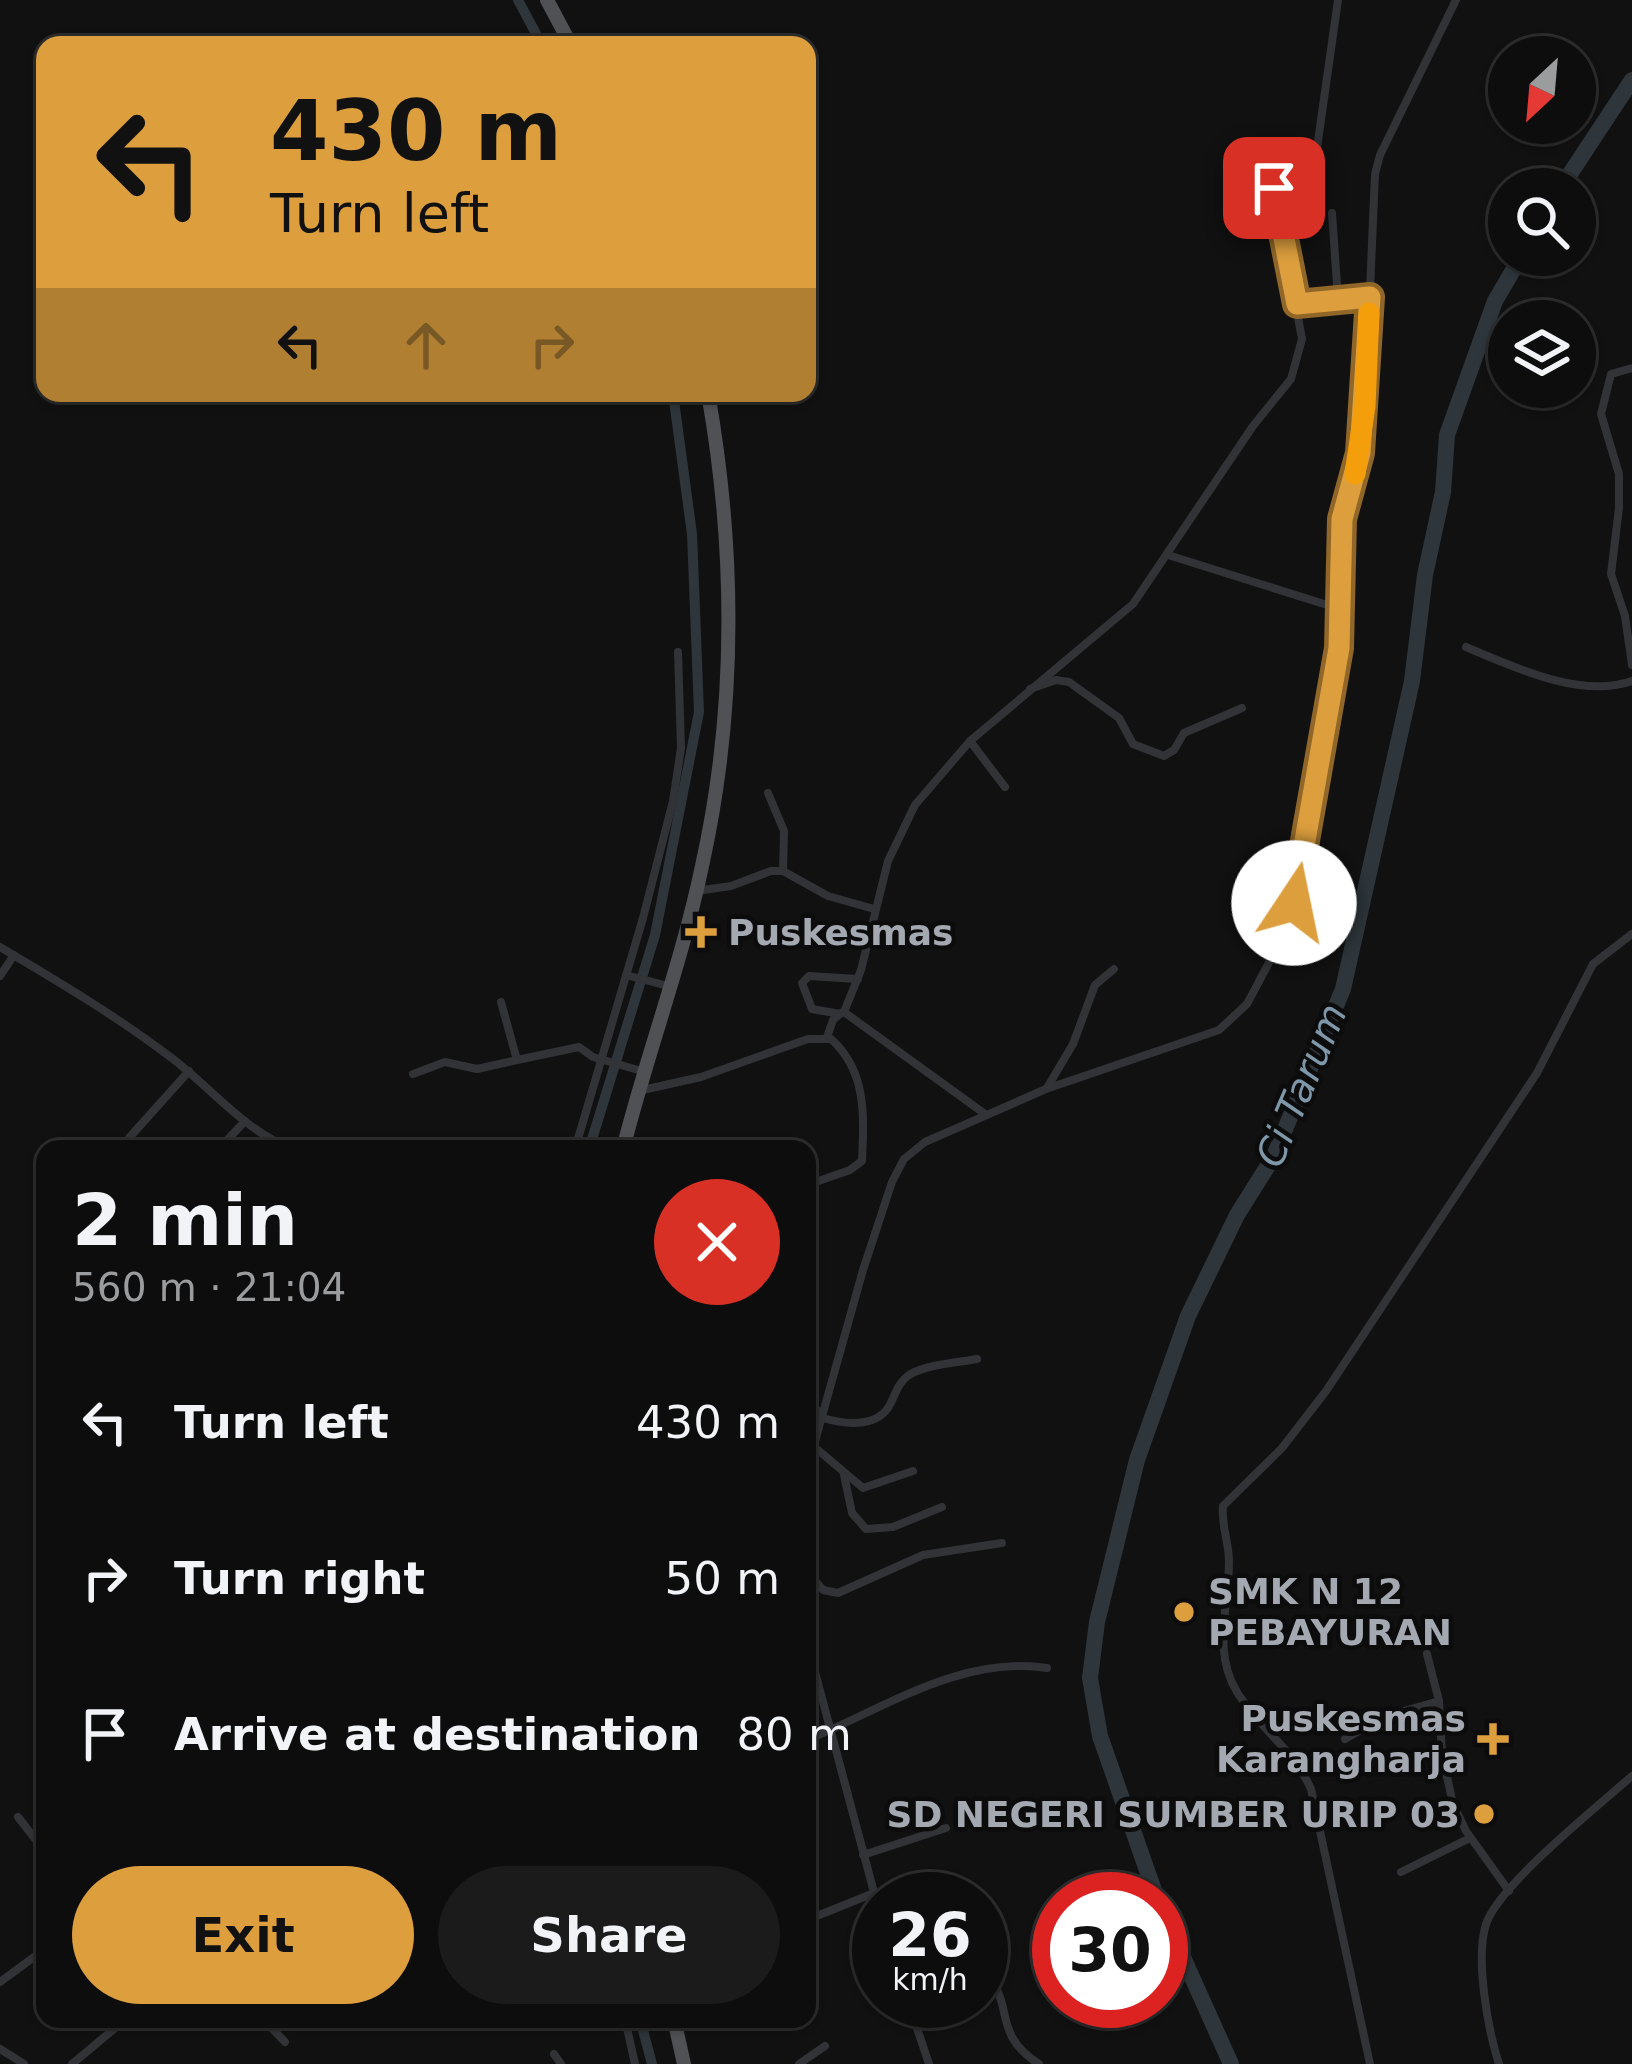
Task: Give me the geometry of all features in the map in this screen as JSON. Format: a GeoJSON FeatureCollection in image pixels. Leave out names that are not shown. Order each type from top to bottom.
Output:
{"type":"FeatureCollection","features":[{"type":"Feature","properties":{"kind":"main road"},"geometry":{"type":"LineString","coordinates":[[547,0],[566,36]]}},
{"type":"Feature","properties":{"kind":"main road"},"geometry":{"type":"LineString","coordinates":[[625,1140],[664,985],[696,891],[720,765],[731,620],[728,534],[709,402]]}},
{"type":"Feature","properties":{"kind":"main road"},"geometry":{"type":"LineString","coordinates":[[676,2028],[684,2064]]}},
{"type":"Feature","properties":{"kind":"street"},"geometry":{"type":"LineString","coordinates":[[827,1037],[858,980],[874,909],[907,818],[970,741],[1120,618],[1291,380],[1301,338],[1274,188],[1280,175],[1310,166],[1316,155],[1338,0]]}},
{"type":"Feature","properties":{"kind":"street"},"geometry":{"type":"LineString","coordinates":[[816,1430],[863,1270],[898,1171],[912,1151],[1046,1089],[1219,1030],[1247,1004],[1291,916],[1339,648],[1342,519],[1360,453],[1373,193],[1380,155],[1456,0]]}},
{"type":"Feature","properties":{"kind":"street"},"geometry":{"type":"LineString","coordinates":[[1332,213],[1338,299]]}},
{"type":"Feature","properties":{"kind":"street"},"geometry":{"type":"LineString","coordinates":[[1297,304],[1370,297]]}},
{"type":"Feature","properties":{"kind":"street"},"geometry":{"type":"LineString","coordinates":[[1632,368],[1611,374],[1601,414],[1619,474],[1610,574],[1632,665]]}},
{"type":"Feature","properties":{"kind":"street"},"geometry":{"type":"LineString","coordinates":[[1168,555],[1340,609]]}},
{"type":"Feature","properties":{"kind":"street"},"geometry":{"type":"LineString","coordinates":[[1466,647],[1517,667],[1589,686],[1632,680]]}},
{"type":"Feature","properties":{"kind":"street"},"geometry":{"type":"LineString","coordinates":[[577,1140],[629,976],[678,771],[678,652]]}},
{"type":"Feature","properties":{"kind":"street"},"geometry":{"type":"LineString","coordinates":[[1065,659],[1069,682]]}},
{"type":"Feature","properties":{"kind":"street"},"geometry":{"type":"LineString","coordinates":[[1028,689],[1055,680],[1069,682],[1118,718],[1133,744],[1164,756],[1174,751],[1184,733],[1242,708]]}},
{"type":"Feature","properties":{"kind":"street"},"geometry":{"type":"LineString","coordinates":[[970,741],[1006,787]]}},
{"type":"Feature","properties":{"kind":"street"},"geometry":{"type":"LineString","coordinates":[[768,793],[784,831],[783,871]]}},
{"type":"Feature","properties":{"kind":"street"},"geometry":{"type":"LineString","coordinates":[[696,891],[783,871],[827,896],[874,909]]}},
{"type":"Feature","properties":{"kind":"street"},"geometry":{"type":"LineString","coordinates":[[1370,2064],[1311,1789],[1302,1770],[1243,1701],[1229,1673],[1223,1627],[1229,1553],[1223,1506],[1282,1448],[1326,1391],[1537,1073],[1593,964],[1632,934]]}},
{"type":"Feature","properties":{"kind":"street"},"geometry":{"type":"LineString","coordinates":[[0,947],[112,1016],[245,1121],[277,1140]]}},
{"type":"Feature","properties":{"kind":"street"},"geometry":{"type":"LineString","coordinates":[[0,976],[14,955]]}},
{"type":"Feature","properties":{"kind":"street"},"geometry":{"type":"LineString","coordinates":[[1046,1089],[1072,1044],[1095,985],[1114,969]]}},
{"type":"Feature","properties":{"kind":"street"},"geometry":{"type":"LineString","coordinates":[[629,976],[664,985]]}},
{"type":"Feature","properties":{"kind":"street"},"geometry":{"type":"LineString","coordinates":[[858,980],[805,978],[802,983],[812,1009],[842,1013],[985,1115]]}},
{"type":"Feature","properties":{"kind":"street"},"geometry":{"type":"LineString","coordinates":[[500,1002],[518,1060]]}},
{"type":"Feature","properties":{"kind":"street"},"geometry":{"type":"LineString","coordinates":[[638,1091],[685,1082],[808,1039],[827,1037],[842,1050],[860,1081],[862,1161],[816,1182]]}},
{"type":"Feature","properties":{"kind":"street"},"geometry":{"type":"LineString","coordinates":[[413,1074],[445,1062],[477,1069],[579,1047],[603,1060],[640,1070]]}},
{"type":"Feature","properties":{"kind":"street"},"geometry":{"type":"LineString","coordinates":[[129,1138],[188,1072]]}},
{"type":"Feature","properties":{"kind":"street"},"geometry":{"type":"LineString","coordinates":[[227,1140],[245,1121]]}},
{"type":"Feature","properties":{"kind":"street"},"geometry":{"type":"LineString","coordinates":[[816,1410],[820,1416],[854,1423],[871,1420],[885,1412],[909,1376],[977,1359]]}},
{"type":"Feature","properties":{"kind":"street"},"geometry":{"type":"LineString","coordinates":[[816,1449],[844,1475],[869,1489],[913,1471]]}},
{"type":"Feature","properties":{"kind":"street"},"geometry":{"type":"LineString","coordinates":[[844,1475],[852,1513],[866,1529],[893,1527],[941,1507]]}},
{"type":"Feature","properties":{"kind":"street"},"geometry":{"type":"LineString","coordinates":[[816,1581],[824,1590],[838,1593],[923,1555],[1002,1544]]}},
{"type":"Feature","properties":{"kind":"street"},"geometry":{"type":"LineString","coordinates":[[1427,1654],[1439,1701],[1442,1754],[1453,1804],[1470,1838],[1509,1892]]}},
{"type":"Feature","properties":{"kind":"street"},"geometry":{"type":"LineString","coordinates":[[816,1736],[975,1670],[1011,1664],[1047,1668]]}},
{"type":"Feature","properties":{"kind":"street"},"geometry":{"type":"LineString","coordinates":[[816,1678],[868,1872]]}},
{"type":"Feature","properties":{"kind":"street"},"geometry":{"type":"LineString","coordinates":[[1345,1739],[1382,1717],[1439,1701]]}},
{"type":"Feature","properties":{"kind":"street"},"geometry":{"type":"LineString","coordinates":[[1499,2064],[1490,2034],[1483,1944],[1486,1923],[1509,1892],[1632,1776]]}},
{"type":"Feature","properties":{"kind":"street"},"geometry":{"type":"LineString","coordinates":[[18,1817],[36,1840]]}},
{"type":"Feature","properties":{"kind":"street"},"geometry":{"type":"LineString","coordinates":[[863,1855],[946,1828]]}},
{"type":"Feature","properties":{"kind":"street"},"geometry":{"type":"LineString","coordinates":[[1401,1873],[1470,1838]]}},
{"type":"Feature","properties":{"kind":"street"},"geometry":{"type":"LineString","coordinates":[[816,1916],[852,1902]]}},
{"type":"Feature","properties":{"kind":"street"},"geometry":{"type":"LineString","coordinates":[[0,1982],[36,1956]]}},
{"type":"Feature","properties":{"kind":"street"},"geometry":{"type":"LineString","coordinates":[[1008,2027],[1012,2042],[1039,2064]]}},
{"type":"Feature","properties":{"kind":"street"},"geometry":{"type":"LineString","coordinates":[[72,2064],[115,2028]]}},
{"type":"Feature","properties":{"kind":"street"},"geometry":{"type":"LineString","coordinates":[[272,2028],[285,2042]]}},
{"type":"Feature","properties":{"kind":"street"},"geometry":{"type":"LineString","coordinates":[[627,2028],[635,2064]]}},
{"type":"Feature","properties":{"kind":"street"},"geometry":{"type":"LineString","coordinates":[[917,2028],[929,2064]]}},
{"type":"Feature","properties":{"kind":"street"},"geometry":{"type":"LineString","coordinates":[[799,2064],[824,2046]]}},
{"type":"Feature","properties":{"kind":"street"},"geometry":{"type":"LineString","coordinates":[[0,2049],[24,2064]]}},
{"type":"Feature","properties":{"kind":"street"},"geometry":{"type":"LineString","coordinates":[[554,2054],[560,2064]]}},
{"type":"Feature","properties":{"kind":"waterway"},"geometry":{"type":"LineString","coordinates":[[518,0],[537,36]]}},
{"type":"Feature","properties":{"kind":"waterway","name":"Ci Tarum"},"geometry":{"type":"LineString","coordinates":[[1574,168],[1632,80]]}},
{"type":"Feature","properties":{"kind":"waterway","name":"Ci Tarum"},"geometry":{"type":"LineString","coordinates":[[1148,1872],[1100,1736],[1090,1678],[1097,1622],[1137,1460],[1188,1316],[1237,1215],[1274,1156],[1343,989],[1412,681],[1425,575],[1443,492],[1447,435],[1495,301],[1510,276]]}},
{"type":"Feature","properties":{"kind":"waterway"},"geometry":{"type":"LineString","coordinates":[[592,1140],[655,935],[699,712],[692,534],[674,402]]}},
{"type":"Feature","properties":{"kind":"waterway","name":"Ci Tarum"},"geometry":{"type":"LineString","coordinates":[[1188,1968],[1231,2064]]}},
{"type":"Feature","properties":{"kind":"waterway"},"geometry":{"type":"LineString","coordinates":[[642,2028],[652,2064]]}},
{"type":"Feature","properties":{"kind":"slow traffic"},"geometry":{"type":"LineString","coordinates":[[1355,474],[1365,406],[1369,313]]}},
{"type":"Feature","properties":{"kind":"place","name":"Puskesmas"},"geometry":{"type":"Point","coordinates":[701,932]}},
{"type":"Feature","properties":{"kind":"place","name":"SMK N 12 PEBAYURAN"},"geometry":{"type":"Point","coordinates":[1184,1612]}},
{"type":"Feature","properties":{"kind":"place","name":"Puskesmas Karangharja"},"geometry":{"type":"Point","coordinates":[1493,1739]}},
{"type":"Feature","properties":{"kind":"place","name":"SD NEGERI SUMBER URIP 03"},"geometry":{"type":"Point","coordinates":[1484,1814]}},
{"type":"Feature","properties":{"kind":"route"},"geometry":{"type":"LineString","coordinates":[[1274,188],[1297,304],[1370,297],[1360,453],[1340,538],[1339,648],[1294,903]]}}]}
